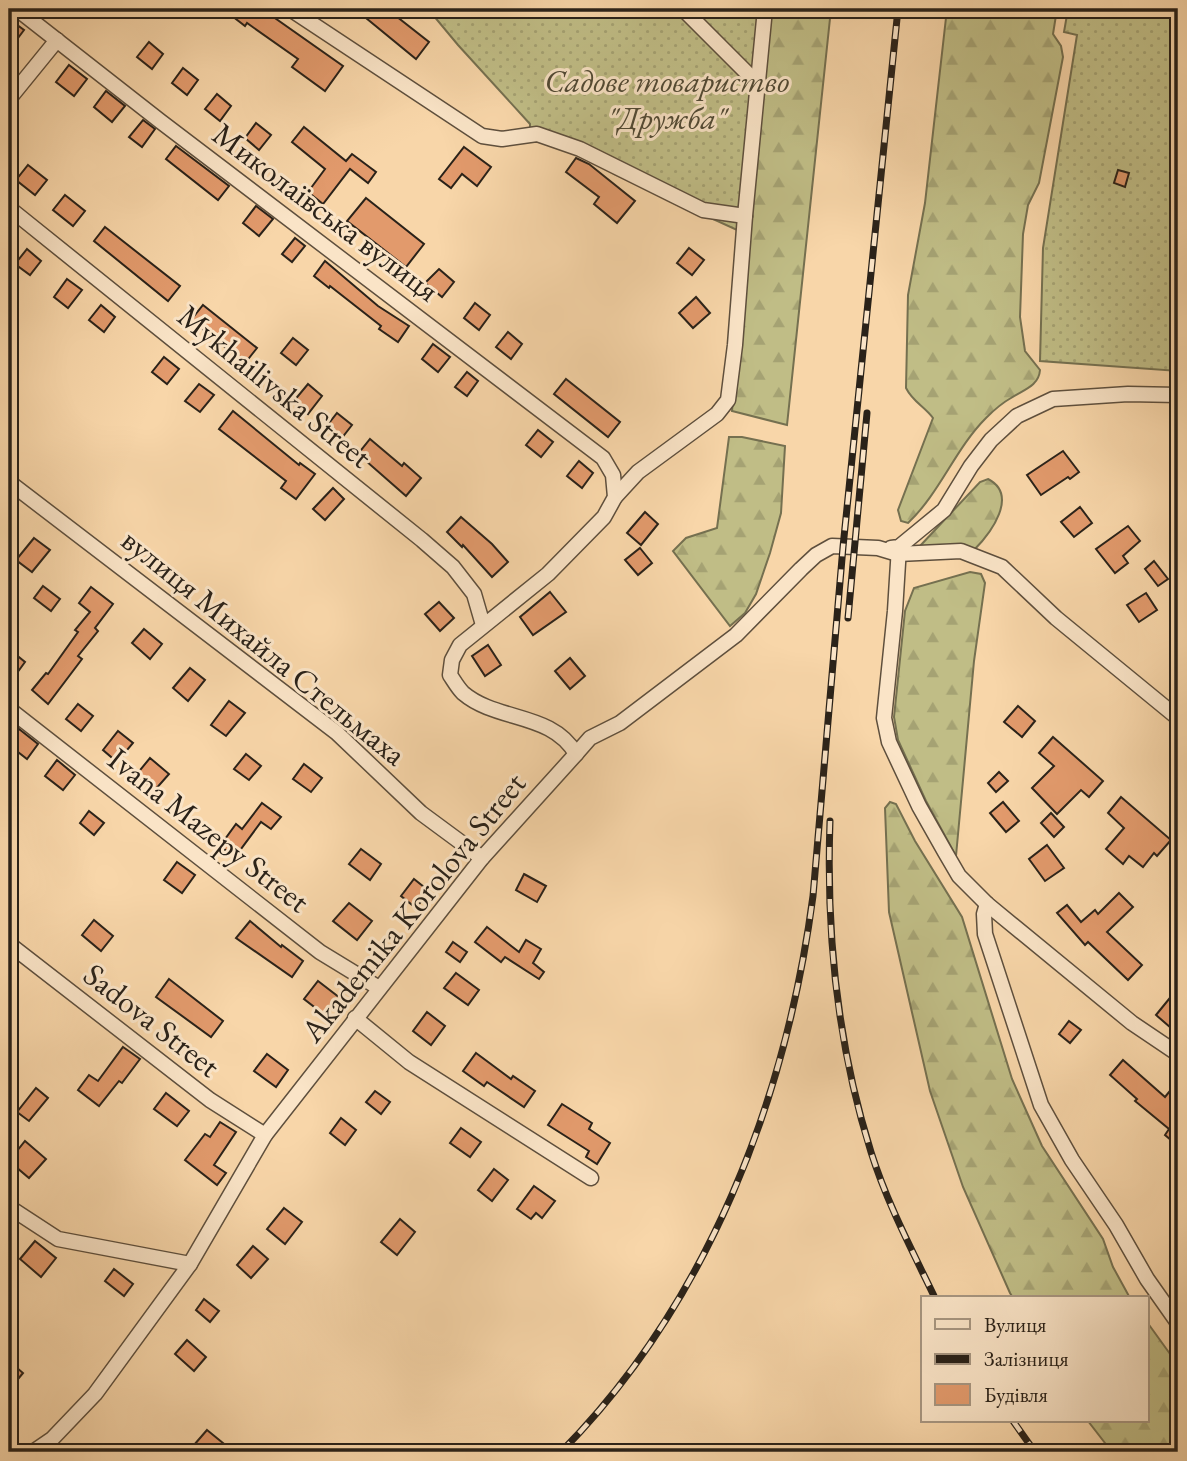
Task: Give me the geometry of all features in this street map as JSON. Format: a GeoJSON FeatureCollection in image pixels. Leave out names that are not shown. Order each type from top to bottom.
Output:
{"type":"FeatureCollection","features":[{"type":"Feature","properties":{"kind":"street","name":"Миколаївська вулиця"},"geometry":{"type":"LineString","coordinates":[[17,9],[603,458],[613,475],[615,497]]}},
{"type":"Feature","properties":{"kind":"street"},"geometry":{"type":"LineString","coordinates":[[290,9],[482,136],[502,139],[537,134],[580,149],[703,210],[745,216]]}},
{"type":"Feature","properties":{"kind":"street"},"geometry":{"type":"LineString","coordinates":[[683,9],[758,84]]}},
{"type":"Feature","properties":{"kind":"street"},"geometry":{"type":"LineString","coordinates":[[576,754],[565,738],[550,727],[480,704],[462,692],[450,676],[452,660],[460,645],[548,574],[604,517],[615,497],[638,472],[718,414],[728,400],[736,345],[745,216],[765,9]]}},
{"type":"Feature","properties":{"kind":"street"},"geometry":{"type":"LineString","coordinates":[[9,99],[57,40]]}},
{"type":"Feature","properties":{"kind":"street","name":"Mykhailivska Street"},"geometry":{"type":"LineString","coordinates":[[9,208],[453,567],[474,594],[483,625]]}},
{"type":"Feature","properties":{"kind":"street"},"geometry":{"type":"LineString","coordinates":[[1178,395],[1128,394],[1054,399],[1017,416],[991,440],[944,510],[899,551],[884,718],[890,742],[919,806],[959,876],[988,904],[1132,1023],[1178,1054]]}},
{"type":"Feature","properties":{"kind":"street","name":"вулиця Михайла Стельмаха"},"geometry":{"type":"LineString","coordinates":[[9,482],[337,733],[421,813],[482,858]]}},
{"type":"Feature","properties":{"kind":"street","name":"Akademika Korolova Street"},"geometry":{"type":"LineString","coordinates":[[33,1452],[52,1439],[95,1394],[190,1264],[265,1135],[482,858],[590,738],[620,723],[736,635],[816,555],[832,546],[899,551],[961,551],[1002,567],[1056,618],[1178,718]]}},
{"type":"Feature","properties":{"kind":"street","name":"Ivana Mazepy Street"},"geometry":{"type":"LineString","coordinates":[[9,709],[320,952],[379,988]]}},
{"type":"Feature","properties":{"kind":"street"},"geometry":{"type":"LineString","coordinates":[[988,904],[984,914],[985,934],[1041,1105],[1072,1160],[1178,1323]]}},
{"type":"Feature","properties":{"kind":"street","name":"Sadova Street"},"geometry":{"type":"LineString","coordinates":[[9,944],[210,1100],[265,1135]]}},
{"type":"Feature","properties":{"kind":"street"},"geometry":{"type":"LineString","coordinates":[[355,1018],[430,1077],[591,1178]]}},
{"type":"Feature","properties":{"kind":"street"},"geometry":{"type":"LineString","coordinates":[[9,1207],[58,1240],[190,1264]]}},
{"type":"Feature","properties":{"kind":"green space","name":"Садове товариство \"Дружба\""},"geometry":{"type":"Polygon","coordinates":[[[428,9],[770,9],[748,235],[614,174],[582,151],[530,131],[530,124],[428,9]]]}},
{"type":"Feature","properties":{"kind":"green space"},"geometry":{"type":"Polygon","coordinates":[[[770,9],[831,9],[787,425],[732,411],[770,9]]]}},
{"type":"Feature","properties":{"kind":"green space"},"geometry":{"type":"Polygon","coordinates":[[[947,9],[1057,9],[1053,34],[1061,46],[1063,57],[1039,183],[1028,205],[1023,234],[1020,317],[1025,351],[1040,370],[1034,384],[1001,405],[975,430],[929,498],[908,523],[901,521],[898,510],[933,418],[906,388],[908,295],[925,203],[947,9]]]}},
{"type":"Feature","properties":{"kind":"green space"},"geometry":{"type":"Polygon","coordinates":[[[1068,9],[1178,9],[1178,371],[1040,361],[1043,248],[1077,35],[1064,32],[1068,9]]]}},
{"type":"Feature","properties":{"kind":"green space"},"geometry":{"type":"Polygon","coordinates":[[[729,437],[785,446],[781,513],[770,553],[756,594],[745,613],[730,626],[673,551],[686,538],[717,528],[729,437]]]}},
{"type":"Feature","properties":{"kind":"green space"},"geometry":{"type":"Polygon","coordinates":[[[988,479],[997,486],[1002,504],[988,534],[974,550],[920,546],[980,482],[988,479]]]}},
{"type":"Feature","properties":{"kind":"green space"},"geometry":{"type":"Polygon","coordinates":[[[970,572],[981,574],[985,583],[974,661],[956,856],[926,801],[898,740],[894,717],[905,611],[914,588],[970,572]]]}},
{"type":"Feature","properties":{"kind":"green space"},"geometry":{"type":"Polygon","coordinates":[[[890,802],[896,804],[915,841],[962,917],[1012,1079],[1042,1146],[1103,1239],[1113,1267],[1129,1296],[1012,1296],[1010,1293],[963,1187],[930,1091],[889,912],[885,808],[890,802]]]}},
{"type":"Feature","properties":{"kind":"green space"},"geometry":{"type":"Polygon","coordinates":[[[1148,1323],[1178,1365],[1178,1452],[1112,1452],[1089,1422],[1148,1422],[1148,1323]]]}},
{"type":"Feature","properties":{"kind":"building"},"geometry":{"type":"Polygon","coordinates":[[[223,9],[262,9],[343,66],[325,91],[292,67],[298,59],[223,9]]]}},
{"type":"Feature","properties":{"kind":"building"},"geometry":{"type":"Polygon","coordinates":[[[355,9],[387,9],[429,42],[416,59],[355,9]]]}},
{"type":"Feature","properties":{"kind":"building"},"geometry":{"type":"Polygon","coordinates":[[[9,19],[24,30],[9,50],[9,19]]]}},
{"type":"Feature","properties":{"kind":"building"},"geometry":{"type":"Polygon","coordinates":[[[149,42],[163,54],[152,69],[137,57],[149,42]]]}},
{"type":"Feature","properties":{"kind":"building"},"geometry":{"type":"Polygon","coordinates":[[[69,65],[87,79],[74,96],[56,82],[69,65]]]}},
{"type":"Feature","properties":{"kind":"building"},"geometry":{"type":"Polygon","coordinates":[[[183,68],[198,80],[187,95],[172,83],[183,68]]]}},
{"type":"Feature","properties":{"kind":"building"},"geometry":{"type":"Polygon","coordinates":[[[106,91],[125,106],[112,122],[94,107],[106,91]]]}},
{"type":"Feature","properties":{"kind":"building"},"geometry":{"type":"Polygon","coordinates":[[[217,94],[231,106],[220,121],[205,109],[217,94]]]}},
{"type":"Feature","properties":{"kind":"building"},"geometry":{"type":"Polygon","coordinates":[[[143,120],[155,129],[142,147],[129,137],[143,120]]]}},
{"type":"Feature","properties":{"kind":"building"},"geometry":{"type":"Polygon","coordinates":[[[256,123],[271,135],[259,150],[245,138],[256,123]]]}},
{"type":"Feature","properties":{"kind":"building"},"geometry":{"type":"Polygon","coordinates":[[[304,127],[346,161],[352,154],[376,172],[368,183],[350,169],[323,204],[308,192],[325,169],[292,142],[304,127]]]}},
{"type":"Feature","properties":{"kind":"building"},"geometry":{"type":"Polygon","coordinates":[[[176,146],[229,186],[218,200],[166,159],[176,146]]]}},
{"type":"Feature","properties":{"kind":"building"},"geometry":{"type":"Polygon","coordinates":[[[464,147],[491,167],[477,186],[462,174],[451,188],[439,179],[464,147]]]}},
{"type":"Feature","properties":{"kind":"building"},"geometry":{"type":"Polygon","coordinates":[[[576,158],[589,164],[635,201],[617,223],[594,204],[599,197],[566,172],[576,158]]]}},
{"type":"Feature","properties":{"kind":"building"},"geometry":{"type":"Polygon","coordinates":[[[28,165],[47,180],[35,195],[16,180],[28,165]]]}},
{"type":"Feature","properties":{"kind":"building"},"geometry":{"type":"Polygon","coordinates":[[[1118,170],[1129,173],[1125,187],[1114,183],[1118,170]]]}},
{"type":"Feature","properties":{"kind":"building"},"geometry":{"type":"Polygon","coordinates":[[[65,195],[85,211],[73,226],[53,210],[65,195]]]}},
{"type":"Feature","properties":{"kind":"building"},"geometry":{"type":"Polygon","coordinates":[[[366,198],[424,244],[406,267],[347,221],[366,198]]]}},
{"type":"Feature","properties":{"kind":"building"},"geometry":{"type":"Polygon","coordinates":[[[256,206],[273,219],[259,236],[243,223],[256,206]]]}},
{"type":"Feature","properties":{"kind":"building"},"geometry":{"type":"Polygon","coordinates":[[[105,227],[180,286],[168,301],[94,241],[105,227]]]}},
{"type":"Feature","properties":{"kind":"building"},"geometry":{"type":"Polygon","coordinates":[[[295,238],[305,246],[292,262],[282,254],[295,238]]]}},
{"type":"Feature","properties":{"kind":"building"},"geometry":{"type":"Polygon","coordinates":[[[689,248],[704,260],[692,275],[677,263],[689,248]]]}},
{"type":"Feature","properties":{"kind":"building"},"geometry":{"type":"Polygon","coordinates":[[[27,249],[41,261],[30,275],[15,264],[27,249]]]}},
{"type":"Feature","properties":{"kind":"building"},"geometry":{"type":"Polygon","coordinates":[[[325,261],[378,306],[409,326],[398,342],[314,276],[325,261]]]}},
{"type":"Feature","properties":{"kind":"building"},"geometry":{"type":"Polygon","coordinates":[[[439,269],[454,282],[442,297],[425,283],[439,269]]]}},
{"type":"Feature","properties":{"kind":"building"},"geometry":{"type":"Polygon","coordinates":[[[67,279],[82,290],[68,308],[54,297],[67,279]]]}},
{"type":"Feature","properties":{"kind":"building"},"geometry":{"type":"Polygon","coordinates":[[[696,297],[710,313],[693,328],[679,313],[696,297]]]}},
{"type":"Feature","properties":{"kind":"building"},"geometry":{"type":"Polygon","coordinates":[[[475,303],[490,315],[479,330],[464,318],[475,303]]]}},
{"type":"Feature","properties":{"kind":"building"},"geometry":{"type":"Polygon","coordinates":[[[101,305],[115,317],[104,332],[89,320],[101,305]]]}},
{"type":"Feature","properties":{"kind":"building"},"geometry":{"type":"Polygon","coordinates":[[[203,305],[257,348],[245,363],[191,320],[203,305]]]}},
{"type":"Feature","properties":{"kind":"building"},"geometry":{"type":"Polygon","coordinates":[[[508,332],[522,344],[511,359],[496,347],[508,332]]]}},
{"type":"Feature","properties":{"kind":"building"},"geometry":{"type":"Polygon","coordinates":[[[293,338],[308,350],[296,365],[281,353],[293,338]]]}},
{"type":"Feature","properties":{"kind":"building"},"geometry":{"type":"Polygon","coordinates":[[[433,344],[450,357],[438,372],[422,359],[433,344]]]}},
{"type":"Feature","properties":{"kind":"building"},"geometry":{"type":"Polygon","coordinates":[[[164,357],[179,369],[167,384],[152,372],[164,357]]]}},
{"type":"Feature","properties":{"kind":"building"},"geometry":{"type":"Polygon","coordinates":[[[467,372],[478,381],[467,396],[455,387],[467,372]]]}},
{"type":"Feature","properties":{"kind":"building"},"geometry":{"type":"Polygon","coordinates":[[[566,379],[620,422],[608,437],[554,394],[566,379]]]}},
{"type":"Feature","properties":{"kind":"building"},"geometry":{"type":"Polygon","coordinates":[[[199,384],[214,395],[200,412],[185,401],[199,384]]]}},
{"type":"Feature","properties":{"kind":"building"},"geometry":{"type":"Polygon","coordinates":[[[308,384],[322,396],[308,414],[293,402],[308,384]]]}},
{"type":"Feature","properties":{"kind":"building"},"geometry":{"type":"Polygon","coordinates":[[[233,411],[299,465],[300,463],[315,474],[296,499],[281,488],[286,481],[219,429],[233,411]]]}},
{"type":"Feature","properties":{"kind":"building"},"geometry":{"type":"Polygon","coordinates":[[[337,413],[352,425],[341,439],[326,427],[337,413]]]}},
{"type":"Feature","properties":{"kind":"building"},"geometry":{"type":"Polygon","coordinates":[[[538,430],[553,442],[541,457],[526,445],[538,430]]]}},
{"type":"Feature","properties":{"kind":"building"},"geometry":{"type":"Polygon","coordinates":[[[370,439],[421,478],[406,496],[358,454],[370,439]]]}},
{"type":"Feature","properties":{"kind":"building"},"geometry":{"type":"Polygon","coordinates":[[[1063,451],[1079,472],[1041,495],[1027,475],[1063,451]]]}},
{"type":"Feature","properties":{"kind":"building"},"geometry":{"type":"Polygon","coordinates":[[[579,461],[593,473],[582,488],[567,476],[579,461]]]}},
{"type":"Feature","properties":{"kind":"building"},"geometry":{"type":"Polygon","coordinates":[[[333,488],[344,499],[325,520],[313,509],[333,488]]]}},
{"type":"Feature","properties":{"kind":"building"},"geometry":{"type":"Polygon","coordinates":[[[1080,507],[1092,523],[1074,537],[1061,522],[1080,507]]]}},
{"type":"Feature","properties":{"kind":"building"},"geometry":{"type":"Polygon","coordinates":[[[645,512],[658,524],[641,545],[627,533],[645,512]]]}},
{"type":"Feature","properties":{"kind":"building"},"geometry":{"type":"Polygon","coordinates":[[[461,517],[508,562],[492,577],[463,545],[462,547],[447,532],[461,517]]]}},
{"type":"Feature","properties":{"kind":"building"},"geometry":{"type":"Polygon","coordinates":[[[1128,526],[1140,541],[1123,556],[1128,563],[1115,573],[1096,549],[1128,526]]]}},
{"type":"Feature","properties":{"kind":"building"},"geometry":{"type":"Polygon","coordinates":[[[34,538],[50,550],[32,572],[16,560],[34,538]]]}},
{"type":"Feature","properties":{"kind":"building"},"geometry":{"type":"Polygon","coordinates":[[[640,548],[652,563],[638,575],[625,560],[640,548]]]}},
{"type":"Feature","properties":{"kind":"building"},"geometry":{"type":"Polygon","coordinates":[[[1154,561],[1168,579],[1158,586],[1145,569],[1154,561]]]}},
{"type":"Feature","properties":{"kind":"building"},"geometry":{"type":"Polygon","coordinates":[[[43,586],[60,599],[51,611],[34,598],[43,586]]]}},
{"type":"Feature","properties":{"kind":"building"},"geometry":{"type":"Polygon","coordinates":[[[91,587],[113,604],[95,628],[98,631],[78,656],[82,659],[48,704],[32,690],[46,673],[48,674],[78,632],[75,630],[90,612],[79,603],[91,587]]]}},
{"type":"Feature","properties":{"kind":"building"},"geometry":{"type":"Polygon","coordinates":[[[550,592],[566,612],[533,635],[520,617],[550,592]]]}},
{"type":"Feature","properties":{"kind":"building"},"geometry":{"type":"Polygon","coordinates":[[[1146,593],[1157,610],[1139,622],[1127,605],[1146,593]]]}},
{"type":"Feature","properties":{"kind":"building"},"geometry":{"type":"Polygon","coordinates":[[[439,602],[454,618],[440,631],[425,614],[439,602]]]}},
{"type":"Feature","properties":{"kind":"building"},"geometry":{"type":"Polygon","coordinates":[[[144,629],[162,644],[150,659],[132,643],[144,629]]]}},
{"type":"Feature","properties":{"kind":"building"},"geometry":{"type":"Polygon","coordinates":[[[488,645],[501,665],[485,676],[472,656],[488,645]]]}},
{"type":"Feature","properties":{"kind":"building"},"geometry":{"type":"Polygon","coordinates":[[[9,649],[25,662],[9,684],[9,649]]]}},
{"type":"Feature","properties":{"kind":"building"},"geometry":{"type":"Polygon","coordinates":[[[570,658],[585,676],[570,689],[555,671],[570,658]]]}},
{"type":"Feature","properties":{"kind":"building"},"geometry":{"type":"Polygon","coordinates":[[[190,668],[205,680],[188,701],[173,688],[190,668]]]}},
{"type":"Feature","properties":{"kind":"building"},"geometry":{"type":"Polygon","coordinates":[[[229,701],[245,713],[226,736],[211,725],[229,701]]]}},
{"type":"Feature","properties":{"kind":"building"},"geometry":{"type":"Polygon","coordinates":[[[78,704],[93,716],[81,731],[66,719],[78,704]]]}},
{"type":"Feature","properties":{"kind":"building"},"geometry":{"type":"Polygon","coordinates":[[[1018,706],[1035,721],[1022,737],[1004,722],[1018,706]]]}},
{"type":"Feature","properties":{"kind":"building"},"geometry":{"type":"Polygon","coordinates":[[[19,729],[38,744],[27,759],[9,745],[19,729]]]}},
{"type":"Feature","properties":{"kind":"building"},"geometry":{"type":"Polygon","coordinates":[[[118,731],[133,743],[117,762],[103,750],[118,731]]]}},
{"type":"Feature","properties":{"kind":"building"},"geometry":{"type":"Polygon","coordinates":[[[1053,737],[1103,781],[1089,797],[1081,790],[1057,814],[1032,788],[1054,766],[1039,753],[1053,737]]]}},
{"type":"Feature","properties":{"kind":"building"},"geometry":{"type":"Polygon","coordinates":[[[246,754],[261,766],[249,780],[234,769],[246,754]]]}},
{"type":"Feature","properties":{"kind":"building"},"geometry":{"type":"Polygon","coordinates":[[[150,758],[169,774],[155,790],[136,775],[150,758]]]}},
{"type":"Feature","properties":{"kind":"building"},"geometry":{"type":"Polygon","coordinates":[[[57,760],[75,775],[63,790],[45,776],[57,760]]]}},
{"type":"Feature","properties":{"kind":"building"},"geometry":{"type":"Polygon","coordinates":[[[304,764],[322,778],[311,792],[293,779],[304,764]]]}},
{"type":"Feature","properties":{"kind":"building"},"geometry":{"type":"Polygon","coordinates":[[[999,772],[1008,781],[996,792],[988,783],[999,772]]]}},
{"type":"Feature","properties":{"kind":"building"},"geometry":{"type":"Polygon","coordinates":[[[1121,797],[1171,840],[1157,856],[1154,853],[1143,867],[1129,856],[1123,864],[1106,849],[1124,828],[1108,813],[1121,797]]]}},
{"type":"Feature","properties":{"kind":"building"},"geometry":{"type":"Polygon","coordinates":[[[1003,802],[1019,821],[1006,832],[990,813],[1003,802]]]}},
{"type":"Feature","properties":{"kind":"building"},"geometry":{"type":"Polygon","coordinates":[[[262,803],[281,817],[271,829],[261,822],[235,857],[220,846],[236,824],[242,829],[262,803]]]}},
{"type":"Feature","properties":{"kind":"building"},"geometry":{"type":"Polygon","coordinates":[[[89,811],[104,823],[94,835],[80,823],[89,811]]]}},
{"type":"Feature","properties":{"kind":"building"},"geometry":{"type":"Polygon","coordinates":[[[1051,813],[1064,827],[1054,837],[1041,823],[1051,813]]]}},
{"type":"Feature","properties":{"kind":"building"},"geometry":{"type":"Polygon","coordinates":[[[1047,845],[1064,868],[1045,881],[1029,859],[1047,845]]]}},
{"type":"Feature","properties":{"kind":"building"},"geometry":{"type":"Polygon","coordinates":[[[361,849],[381,864],[370,880],[349,864],[361,849]]]}},
{"type":"Feature","properties":{"kind":"building"},"geometry":{"type":"Polygon","coordinates":[[[177,862],[195,875],[182,893],[164,880],[177,862]]]}},
{"type":"Feature","properties":{"kind":"building"},"geometry":{"type":"Polygon","coordinates":[[[524,874],[546,886],[537,902],[516,890],[524,874]]]}},
{"type":"Feature","properties":{"kind":"building"},"geometry":{"type":"Polygon","coordinates":[[[414,879],[429,891],[416,908],[401,896],[414,879]]]}},
{"type":"Feature","properties":{"kind":"building"},"geometry":{"type":"Polygon","coordinates":[[[1119,893],[1133,907],[1107,932],[1142,965],[1128,980],[1088,942],[1085,945],[1057,913],[1067,905],[1081,922],[1095,910],[1098,914],[1119,893]]]}},
{"type":"Feature","properties":{"kind":"building"},"geometry":{"type":"Polygon","coordinates":[[[349,903],[372,921],[357,940],[333,921],[349,903]]]}},
{"type":"Feature","properties":{"kind":"building"},"geometry":{"type":"Polygon","coordinates":[[[94,920],[113,936],[101,951],[82,935],[94,920]]]}},
{"type":"Feature","properties":{"kind":"building"},"geometry":{"type":"Polygon","coordinates":[[[250,921],[303,961],[292,977],[236,938],[250,921]]]}},
{"type":"Feature","properties":{"kind":"building"},"geometry":{"type":"Polygon","coordinates":[[[487,927],[519,952],[526,940],[541,949],[533,963],[544,972],[539,979],[505,957],[501,962],[475,942],[487,927]]]}},
{"type":"Feature","properties":{"kind":"building"},"geometry":{"type":"Polygon","coordinates":[[[453,942],[467,952],[460,962],[446,952],[453,942]]]}},
{"type":"Feature","properties":{"kind":"building"},"geometry":{"type":"Polygon","coordinates":[[[456,973],[479,990],[468,1005],[444,988],[456,973]]]}},
{"type":"Feature","properties":{"kind":"building"},"geometry":{"type":"Polygon","coordinates":[[[169,979],[223,1021],[211,1037],[156,997],[169,979]]]}},
{"type":"Feature","properties":{"kind":"building"},"geometry":{"type":"Polygon","coordinates":[[[318,981],[340,998],[326,1016],[304,999],[318,981]]]}},
{"type":"Feature","properties":{"kind":"building"},"geometry":{"type":"Polygon","coordinates":[[[1169,999],[1178,1007],[1178,1034],[1156,1015],[1169,999]]]}},
{"type":"Feature","properties":{"kind":"building"},"geometry":{"type":"Polygon","coordinates":[[[427,1012],[445,1026],[431,1045],[413,1031],[427,1012]]]}},
{"type":"Feature","properties":{"kind":"building"},"geometry":{"type":"Polygon","coordinates":[[[1069,1021],[1081,1030],[1070,1043],[1059,1034],[1069,1021]]]}},
{"type":"Feature","properties":{"kind":"building"},"geometry":{"type":"Polygon","coordinates":[[[123,1047],[140,1059],[122,1083],[119,1081],[99,1106],[78,1090],[89,1075],[98,1081],[123,1047]]]}},
{"type":"Feature","properties":{"kind":"building"},"geometry":{"type":"Polygon","coordinates":[[[476,1053],[511,1079],[513,1076],[535,1091],[524,1107],[487,1082],[484,1086],[463,1071],[476,1053]]]}},
{"type":"Feature","properties":{"kind":"building"},"geometry":{"type":"Polygon","coordinates":[[[267,1054],[288,1070],[276,1087],[254,1071],[267,1054]]]}},
{"type":"Feature","properties":{"kind":"building"},"geometry":{"type":"Polygon","coordinates":[[[1123,1060],[1165,1097],[1178,1081],[1178,1146],[1165,1135],[1169,1129],[1135,1101],[1137,1099],[1110,1075],[1123,1060]]]}},
{"type":"Feature","properties":{"kind":"building"},"geometry":{"type":"Polygon","coordinates":[[[36,1088],[48,1098],[29,1121],[17,1112],[36,1088]]]}},
{"type":"Feature","properties":{"kind":"building"},"geometry":{"type":"Polygon","coordinates":[[[375,1091],[390,1102],[381,1114],[366,1102],[375,1091]]]}},
{"type":"Feature","properties":{"kind":"building"},"geometry":{"type":"Polygon","coordinates":[[[166,1093],[189,1111],[177,1126],[154,1109],[166,1093]]]}},
{"type":"Feature","properties":{"kind":"building"},"geometry":{"type":"Polygon","coordinates":[[[562,1104],[592,1123],[589,1129],[610,1143],[597,1164],[586,1157],[589,1151],[548,1125],[562,1104]]]}},
{"type":"Feature","properties":{"kind":"building"},"geometry":{"type":"Polygon","coordinates":[[[341,1118],[356,1130],[345,1145],[330,1133],[341,1118]]]}},
{"type":"Feature","properties":{"kind":"building"},"geometry":{"type":"Polygon","coordinates":[[[220,1122],[236,1132],[214,1165],[226,1173],[217,1185],[185,1160],[205,1134],[210,1137],[220,1122]]]}},
{"type":"Feature","properties":{"kind":"building"},"geometry":{"type":"Polygon","coordinates":[[[461,1128],[481,1142],[470,1157],[450,1143],[461,1128]]]}},
{"type":"Feature","properties":{"kind":"building"},"geometry":{"type":"Polygon","coordinates":[[[25,1141],[46,1159],[29,1178],[9,1161],[25,1141]]]}},
{"type":"Feature","properties":{"kind":"building"},"geometry":{"type":"Polygon","coordinates":[[[494,1169],[508,1180],[492,1201],[478,1190],[494,1169]]]}},
{"type":"Feature","properties":{"kind":"building"},"geometry":{"type":"Polygon","coordinates":[[[534,1186],[555,1201],[542,1218],[536,1213],[531,1219],[517,1209],[534,1186]]]}},
{"type":"Feature","properties":{"kind":"building"},"geometry":{"type":"Polygon","coordinates":[[[284,1208],[302,1222],[285,1244],[267,1229],[284,1208]]]}},
{"type":"Feature","properties":{"kind":"building"},"geometry":{"type":"Polygon","coordinates":[[[400,1219],[415,1232],[397,1255],[381,1242],[400,1219]]]}},
{"type":"Feature","properties":{"kind":"building"},"geometry":{"type":"Polygon","coordinates":[[[35,1241],[56,1258],[41,1277],[20,1259],[35,1241]]]}},
{"type":"Feature","properties":{"kind":"building"},"geometry":{"type":"Polygon","coordinates":[[[253,1246],[268,1259],[251,1278],[237,1265],[253,1246]]]}},
{"type":"Feature","properties":{"kind":"building"},"geometry":{"type":"Polygon","coordinates":[[[114,1269],[133,1284],[124,1296],[105,1281],[114,1269]]]}},
{"type":"Feature","properties":{"kind":"building"},"geometry":{"type":"Polygon","coordinates":[[[204,1299],[219,1311],[210,1322],[196,1310],[204,1299]]]}},
{"type":"Feature","properties":{"kind":"building"},"geometry":{"type":"Polygon","coordinates":[[[187,1340],[206,1357],[194,1371],[175,1354],[187,1340]]]}},
{"type":"Feature","properties":{"kind":"building"},"geometry":{"type":"Polygon","coordinates":[[[9,1361],[23,1373],[9,1390],[9,1361]]]}},
{"type":"Feature","properties":{"kind":"building"},"geometry":{"type":"Polygon","coordinates":[[[207,1430],[234,1452],[202,1452],[194,1445],[207,1430]]]}},
{"type":"Feature","properties":{"kind":"railway"},"geometry":{"type":"LineString","coordinates":[[561,1452],[613,1394],[659,1331],[698,1264],[732,1195],[760,1122],[783,1048],[813,896],[843,547],[898,9]]}},
{"type":"Feature","properties":{"kind":"railway"},"geometry":{"type":"LineString","coordinates":[[848,618],[867,413]]}},
{"type":"Feature","properties":{"kind":"railway"},"geometry":{"type":"LineString","coordinates":[[830,821],[832,946],[850,1070],[877,1171],[934,1296]]}},
{"type":"Feature","properties":{"kind":"railway"},"geometry":{"type":"LineString","coordinates":[[1014,1422],[1035,1452]]}}]}
